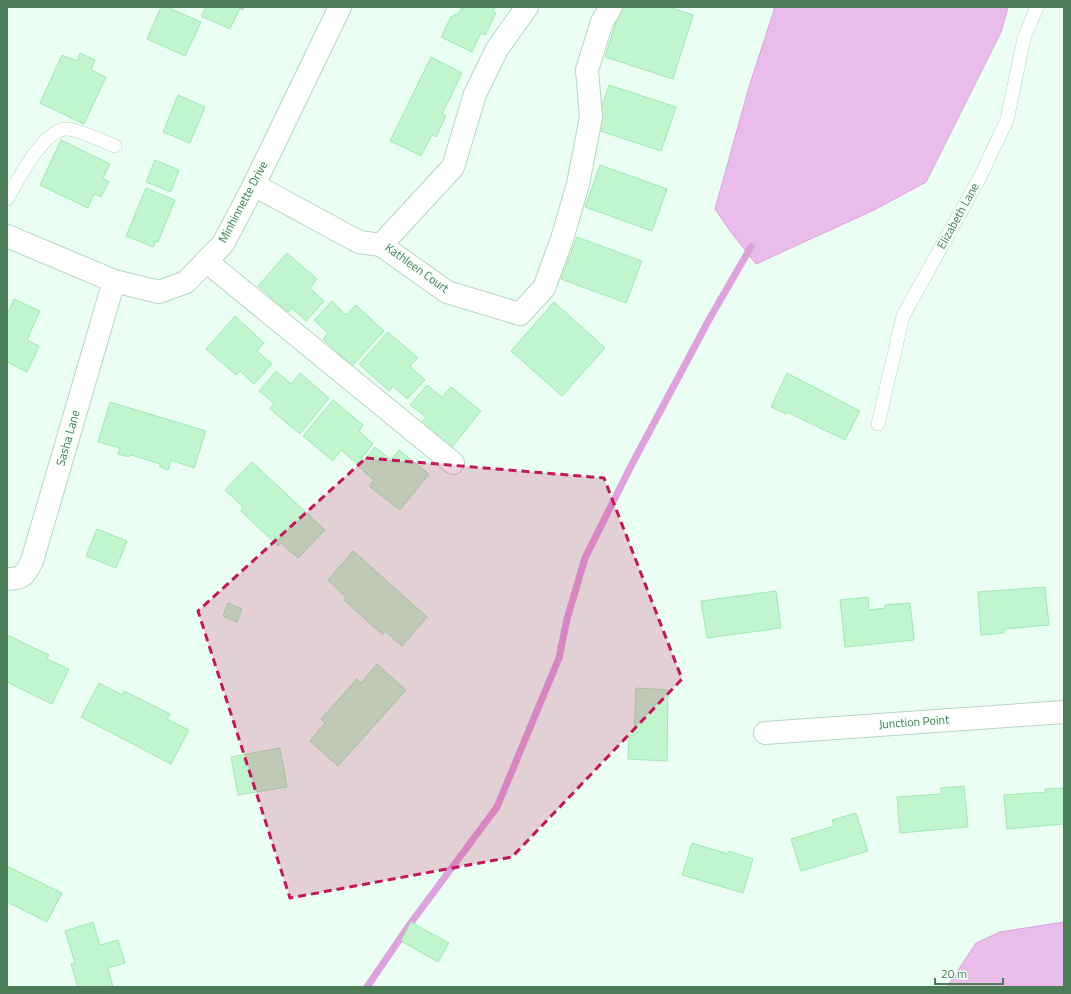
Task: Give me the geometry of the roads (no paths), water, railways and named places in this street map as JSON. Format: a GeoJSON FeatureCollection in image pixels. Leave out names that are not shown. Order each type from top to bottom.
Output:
{"type":"FeatureCollection","features":[{"type":"Feature","properties":{"kind":"street","name":"Minhinnette Drive"},"geometry":{"type":"LineString","coordinates":[[7,236],[114,282],[158,292],[186,282],[223,244],[254,185],[340,7]]}},
{"type":"Feature","properties":{"kind":"street","name":"Kathleen Court"},"geometry":{"type":"LineString","coordinates":[[527,7],[497,49],[475,94],[453,166],[381,245],[447,292],[520,314],[544,288],[562,238],[578,184],[591,117],[587,70],[602,22],[611,7]]}},
{"type":"Feature","properties":{"kind":"street"},"geometry":{"type":"LineString","coordinates":[[254,185],[359,242],[381,245]]}},
{"type":"Feature","properties":{"kind":"street"},"geometry":{"type":"LineString","coordinates":[[206,261],[454,463]]}},
{"type":"Feature","properties":{"kind":"street","name":"Sasha Lane"},"geometry":{"type":"LineString","coordinates":[[7,579],[17,579],[26,572],[32,561],[114,282]]}},
{"type":"Feature","properties":{"kind":"street","name":"Junction Point"},"geometry":{"type":"LineString","coordinates":[[765,733],[1064,712]]}},
{"type":"Feature","properties":{"kind":"lane","name":"Elizabeth Lane"},"geometry":{"type":"LineString","coordinates":[[878,424],[903,316],[979,179],[1007,120],[1024,38],[1037,7]]}},
{"type":"Feature","properties":{"kind":"lane"},"geometry":{"type":"LineString","coordinates":[[7,199],[33,155],[52,135],[66,129],[115,146]]}},
{"type":"Feature","properties":{"kind":"waterway"},"geometry":{"type":"LineString","coordinates":[[367,987],[410,924],[497,807],[559,658],[567,619],[585,558],[631,466],[711,316],[751,247]]}}]}
